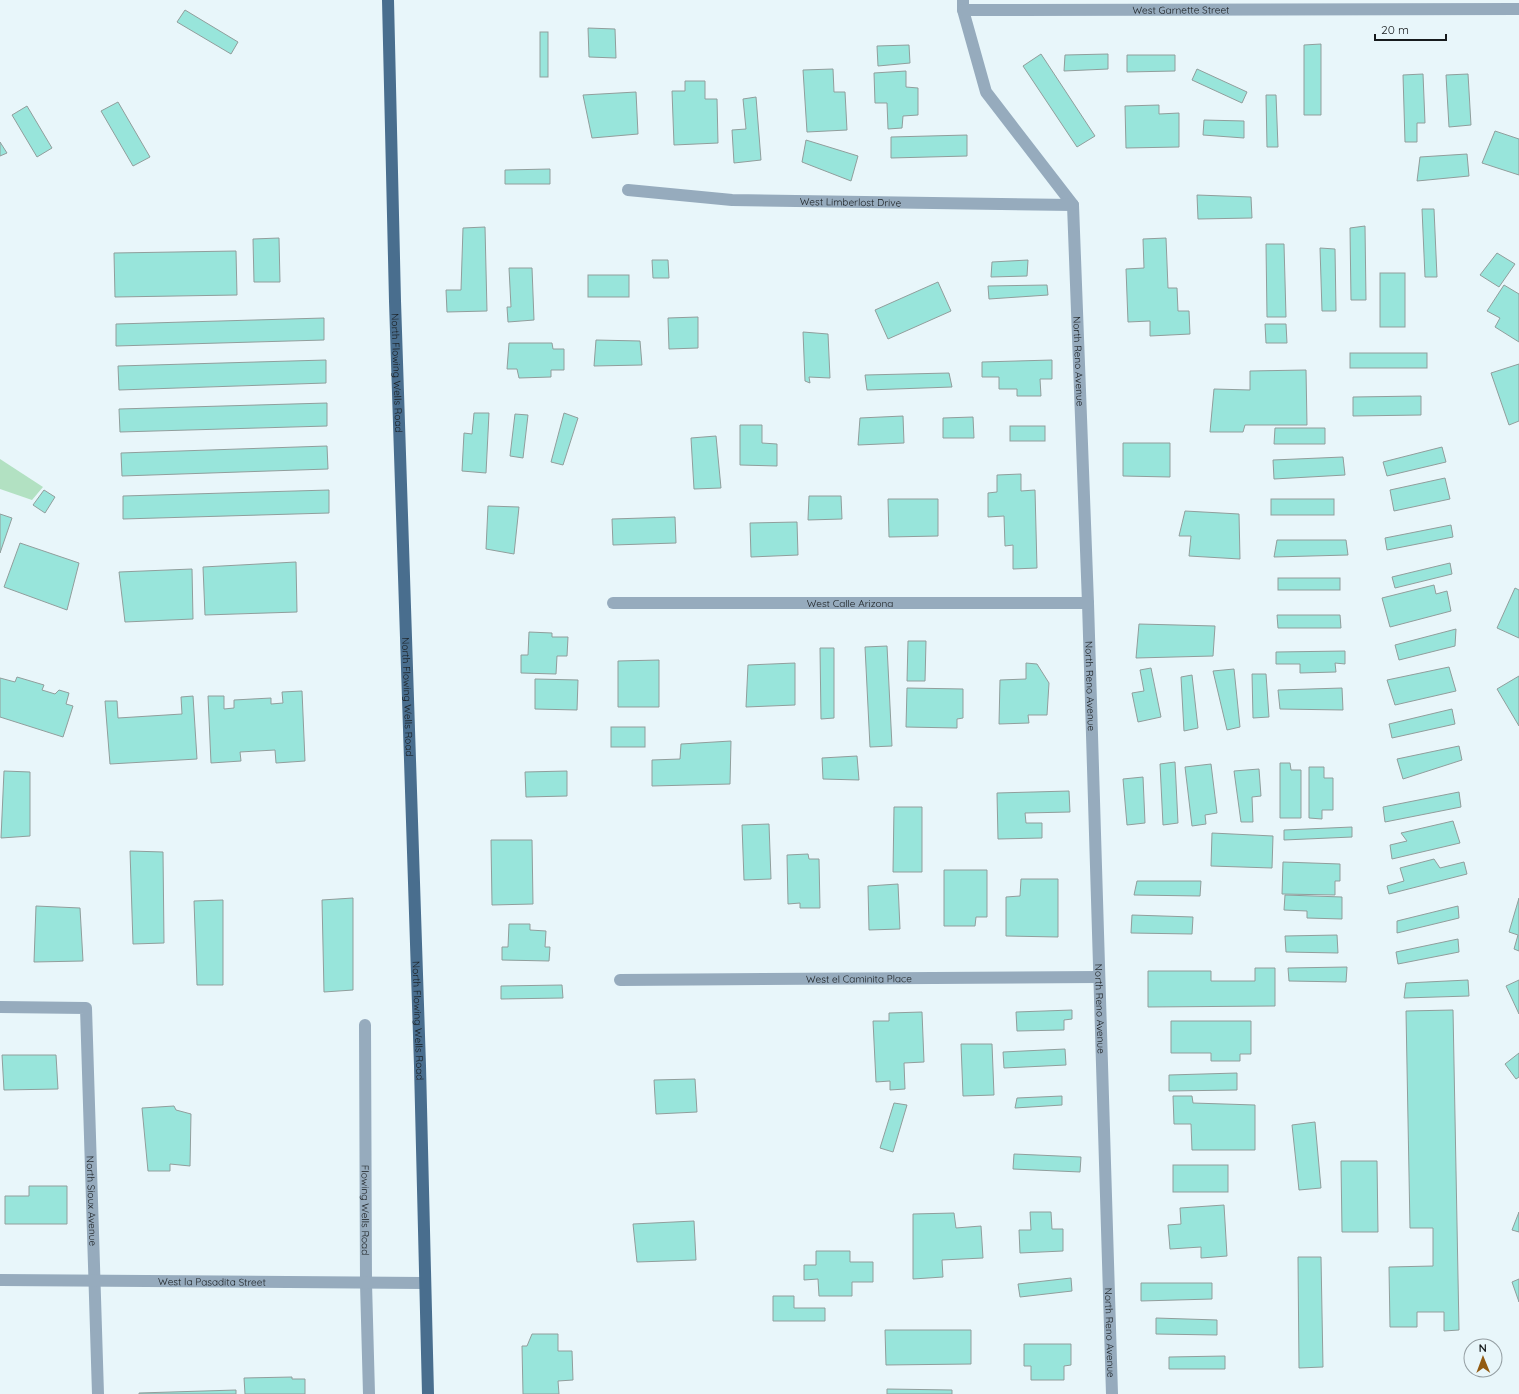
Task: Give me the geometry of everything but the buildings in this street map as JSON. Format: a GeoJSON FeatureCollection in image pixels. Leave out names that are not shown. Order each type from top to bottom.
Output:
{"type":"FeatureCollection","features":[{"type":"Feature","properties":{"kind":"main road","name":"North Flowing Wells Road"},"geometry":{"type":"LineString","coordinates":[[388,0],[395,301],[420,1066],[424,1283],[428,1394]]}},
{"type":"Feature","properties":{"kind":"street","name":"West Garnette Street"},"geometry":{"type":"LineString","coordinates":[[963,5],[1519,9]]}},
{"type":"Feature","properties":{"kind":"street"},"geometry":{"type":"LineString","coordinates":[[963,5],[986,92],[1073,205]]}},
{"type":"Feature","properties":{"kind":"street","name":"West Limberlost Drive"},"geometry":{"type":"LineString","coordinates":[[628,190],[732,200],[1073,205]]}},
{"type":"Feature","properties":{"kind":"street","name":"North Reno Avenue"},"geometry":{"type":"LineString","coordinates":[[1073,205],[1088,603],[1098,977],[1112,1394]]}},
{"type":"Feature","properties":{"kind":"street","name":"West Calle Arizona"},"geometry":{"type":"LineString","coordinates":[[613,603],[1088,603]]}},
{"type":"Feature","properties":{"kind":"street","name":"West el Caminita Place"},"geometry":{"type":"LineString","coordinates":[[620,980],[1098,977]]}},
{"type":"Feature","properties":{"kind":"street","name":"North Sioux Avenue"},"geometry":{"type":"LineString","coordinates":[[0,1007],[86,1008],[98,1394]]}},
{"type":"Feature","properties":{"kind":"street","name":"Flowing Wells Road"},"geometry":{"type":"LineString","coordinates":[[365,1025],[366,1283],[369,1394]]}},
{"type":"Feature","properties":{"kind":"street","name":"West la Pasadita Street"},"geometry":{"type":"LineString","coordinates":[[0,1280],[424,1283]]}},
{"type":"Feature","properties":{"kind":"green space"},"geometry":{"type":"Polygon","coordinates":[[[0,459],[43,487],[32,500],[0,489],[0,459]]]}}]}
